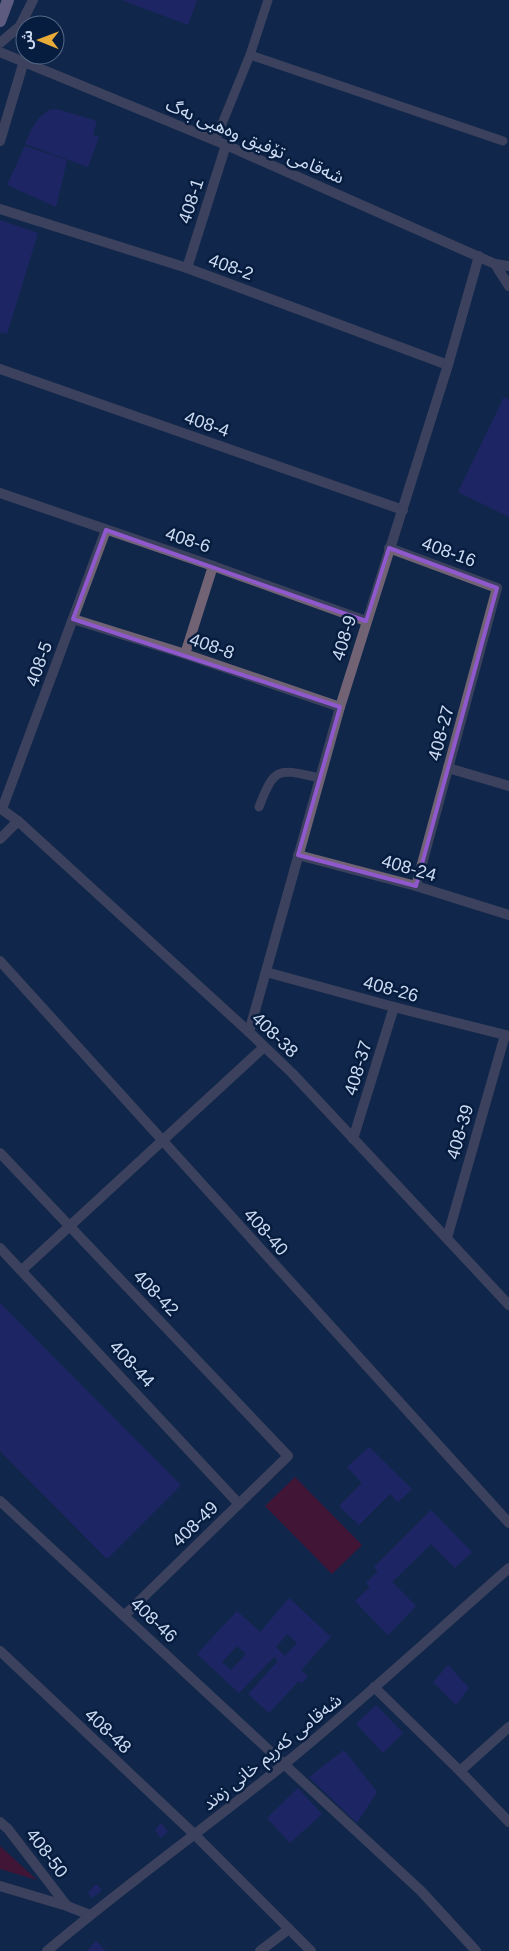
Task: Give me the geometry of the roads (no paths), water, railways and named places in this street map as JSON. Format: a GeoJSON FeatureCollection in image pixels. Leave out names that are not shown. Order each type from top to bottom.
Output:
{"type":"FeatureCollection","features":[{"type":"Feature","properties":{"kind":"main road"},"geometry":{"type":"LineString","coordinates":[[0,21],[8,0]]}},
{"type":"Feature","properties":{"kind":"street"},"geometry":{"type":"LineString","coordinates":[[0,43],[20,26],[33,0]]}},
{"type":"Feature","properties":{"kind":"street","name":"شەقامی تۆفیق وەهبی بەگ"},"geometry":{"type":"LineString","coordinates":[[0,52],[15,58]]}},
{"type":"Feature","properties":{"kind":"street"},"geometry":{"type":"LineString","coordinates":[[0,141],[23,65]]}},
{"type":"Feature","properties":{"kind":"street","name":"شەقامی تۆفیق وەهبی بەگ"},"geometry":{"type":"LineString","coordinates":[[34,65],[226,145],[495,264],[509,266]]}},
{"type":"Feature","properties":{"kind":"street","name":"408-1"},"geometry":{"type":"LineString","coordinates":[[187,268],[226,145]]}},
{"type":"Feature","properties":{"kind":"street","name":"408-2"},"geometry":{"type":"LineString","coordinates":[[0,209],[187,268],[448,365]]}},
{"type":"Feature","properties":{"kind":"street","name":"408-9"},"geometry":{"type":"LineString","coordinates":[[249,1032],[340,707],[448,365],[479,256]]}},
{"type":"Feature","properties":{"kind":"street"},"geometry":{"type":"LineString","coordinates":[[495,264],[509,286]]}},
{"type":"Feature","properties":{"kind":"street","name":"408-4"},"geometry":{"type":"LineString","coordinates":[[0,369],[403,510]]}},
{"type":"Feature","properties":{"kind":"street","name":"408-6"},"geometry":{"type":"LineString","coordinates":[[0,492],[366,621]]}},
{"type":"Feature","properties":{"kind":"street","name":"408-5"},"geometry":{"type":"LineString","coordinates":[[1,808],[106,530]]}},
{"type":"Feature","properties":{"kind":"street","name":"408-16"},"geometry":{"type":"LineString","coordinates":[[389,548],[497,588]]}},
{"type":"Feature","properties":{"kind":"street"},"geometry":{"type":"LineString","coordinates":[[185,654],[213,566]]}},
{"type":"Feature","properties":{"kind":"street","name":"408-27"},"geometry":{"type":"LineString","coordinates":[[416,886],[497,588]]}},
{"type":"Feature","properties":{"kind":"street","name":"408-8"},"geometry":{"type":"LineString","coordinates":[[72,619],[185,654],[340,707]]}},
{"type":"Feature","properties":{"kind":"street"},"geometry":{"type":"LineString","coordinates":[[448,768],[509,786]]}},
{"type":"Feature","properties":{"kind":"street","name":"408-38"},"geometry":{"type":"LineString","coordinates":[[1,808],[18,820],[249,1032],[353,1139],[509,1305]]}},
{"type":"Feature","properties":{"kind":"street"},"geometry":{"type":"LineString","coordinates":[[0,839],[18,820]]}},
{"type":"Feature","properties":{"kind":"street","name":"408-24"},"geometry":{"type":"LineString","coordinates":[[298,855],[416,886],[509,915]]}},
{"type":"Feature","properties":{"kind":"street","name":"408-40"},"geometry":{"type":"LineString","coordinates":[[0,961],[509,1523]]}},
{"type":"Feature","properties":{"kind":"street","name":"408-26"},"geometry":{"type":"LineString","coordinates":[[266,972],[507,1035]]}},
{"type":"Feature","properties":{"kind":"street","name":"408-37"},"geometry":{"type":"LineString","coordinates":[[353,1139],[394,1007]]}},
{"type":"Feature","properties":{"kind":"street","name":"408-39"},"geometry":{"type":"LineString","coordinates":[[446,1238],[507,1035]]}},
{"type":"Feature","properties":{"kind":"street"},"geometry":{"type":"LineString","coordinates":[[22,1270],[264,1047]]}},
{"type":"Feature","properties":{"kind":"street","name":"408-42"},"geometry":{"type":"LineString","coordinates":[[0,1153],[288,1456]]}},
{"type":"Feature","properties":{"kind":"street","name":"408-44"},"geometry":{"type":"LineString","coordinates":[[0,1248],[239,1504]]}},
{"type":"Feature","properties":{"kind":"street","name":"408-49"},"geometry":{"type":"LineString","coordinates":[[125,1615],[288,1456]]}},
{"type":"Feature","properties":{"kind":"street","name":"408-46"},"geometry":{"type":"LineString","coordinates":[[0,1501],[421,1891],[476,1951]]}},
{"type":"Feature","properties":{"kind":"street","name":"شەقامی کەریم خانی زەند"},"geometry":{"type":"LineString","coordinates":[[47,1951],[90,1915],[285,1764],[352,1708],[509,1568]]}},
{"type":"Feature","properties":{"kind":"street","name":"408-48"},"geometry":{"type":"LineString","coordinates":[[0,1651],[194,1834],[311,1951]]}},
{"type":"Feature","properties":{"kind":"street"},"geometry":{"type":"LineString","coordinates":[[374,1687],[509,1822]]}},
{"type":"Feature","properties":{"kind":"street"},"geometry":{"type":"LineString","coordinates":[[460,1771],[509,1727]]}},
{"type":"Feature","properties":{"kind":"street","name":"408-50"},"geometry":{"type":"LineString","coordinates":[[0,1822],[8,1829],[67,1906]]}},
{"type":"Feature","properties":{"kind":"street"},"geometry":{"type":"LineString","coordinates":[[0,1886],[67,1906],[90,1915]]}},
{"type":"Feature","properties":{"kind":"street"},"geometry":{"type":"LineString","coordinates":[[260,1951],[290,1929]]}},
{"type":"Feature","properties":{"kind":"lane"},"geometry":{"type":"LineString","coordinates":[[215,141],[250,55],[268,0]]}},
{"type":"Feature","properties":{"kind":"lane"},"geometry":{"type":"LineString","coordinates":[[250,55],[502,141]]}},
{"type":"Feature","properties":{"kind":"lane"},"geometry":{"type":"LineString","coordinates":[[259,807],[268,784],[281,773],[291,772],[320,778]]}}]}
